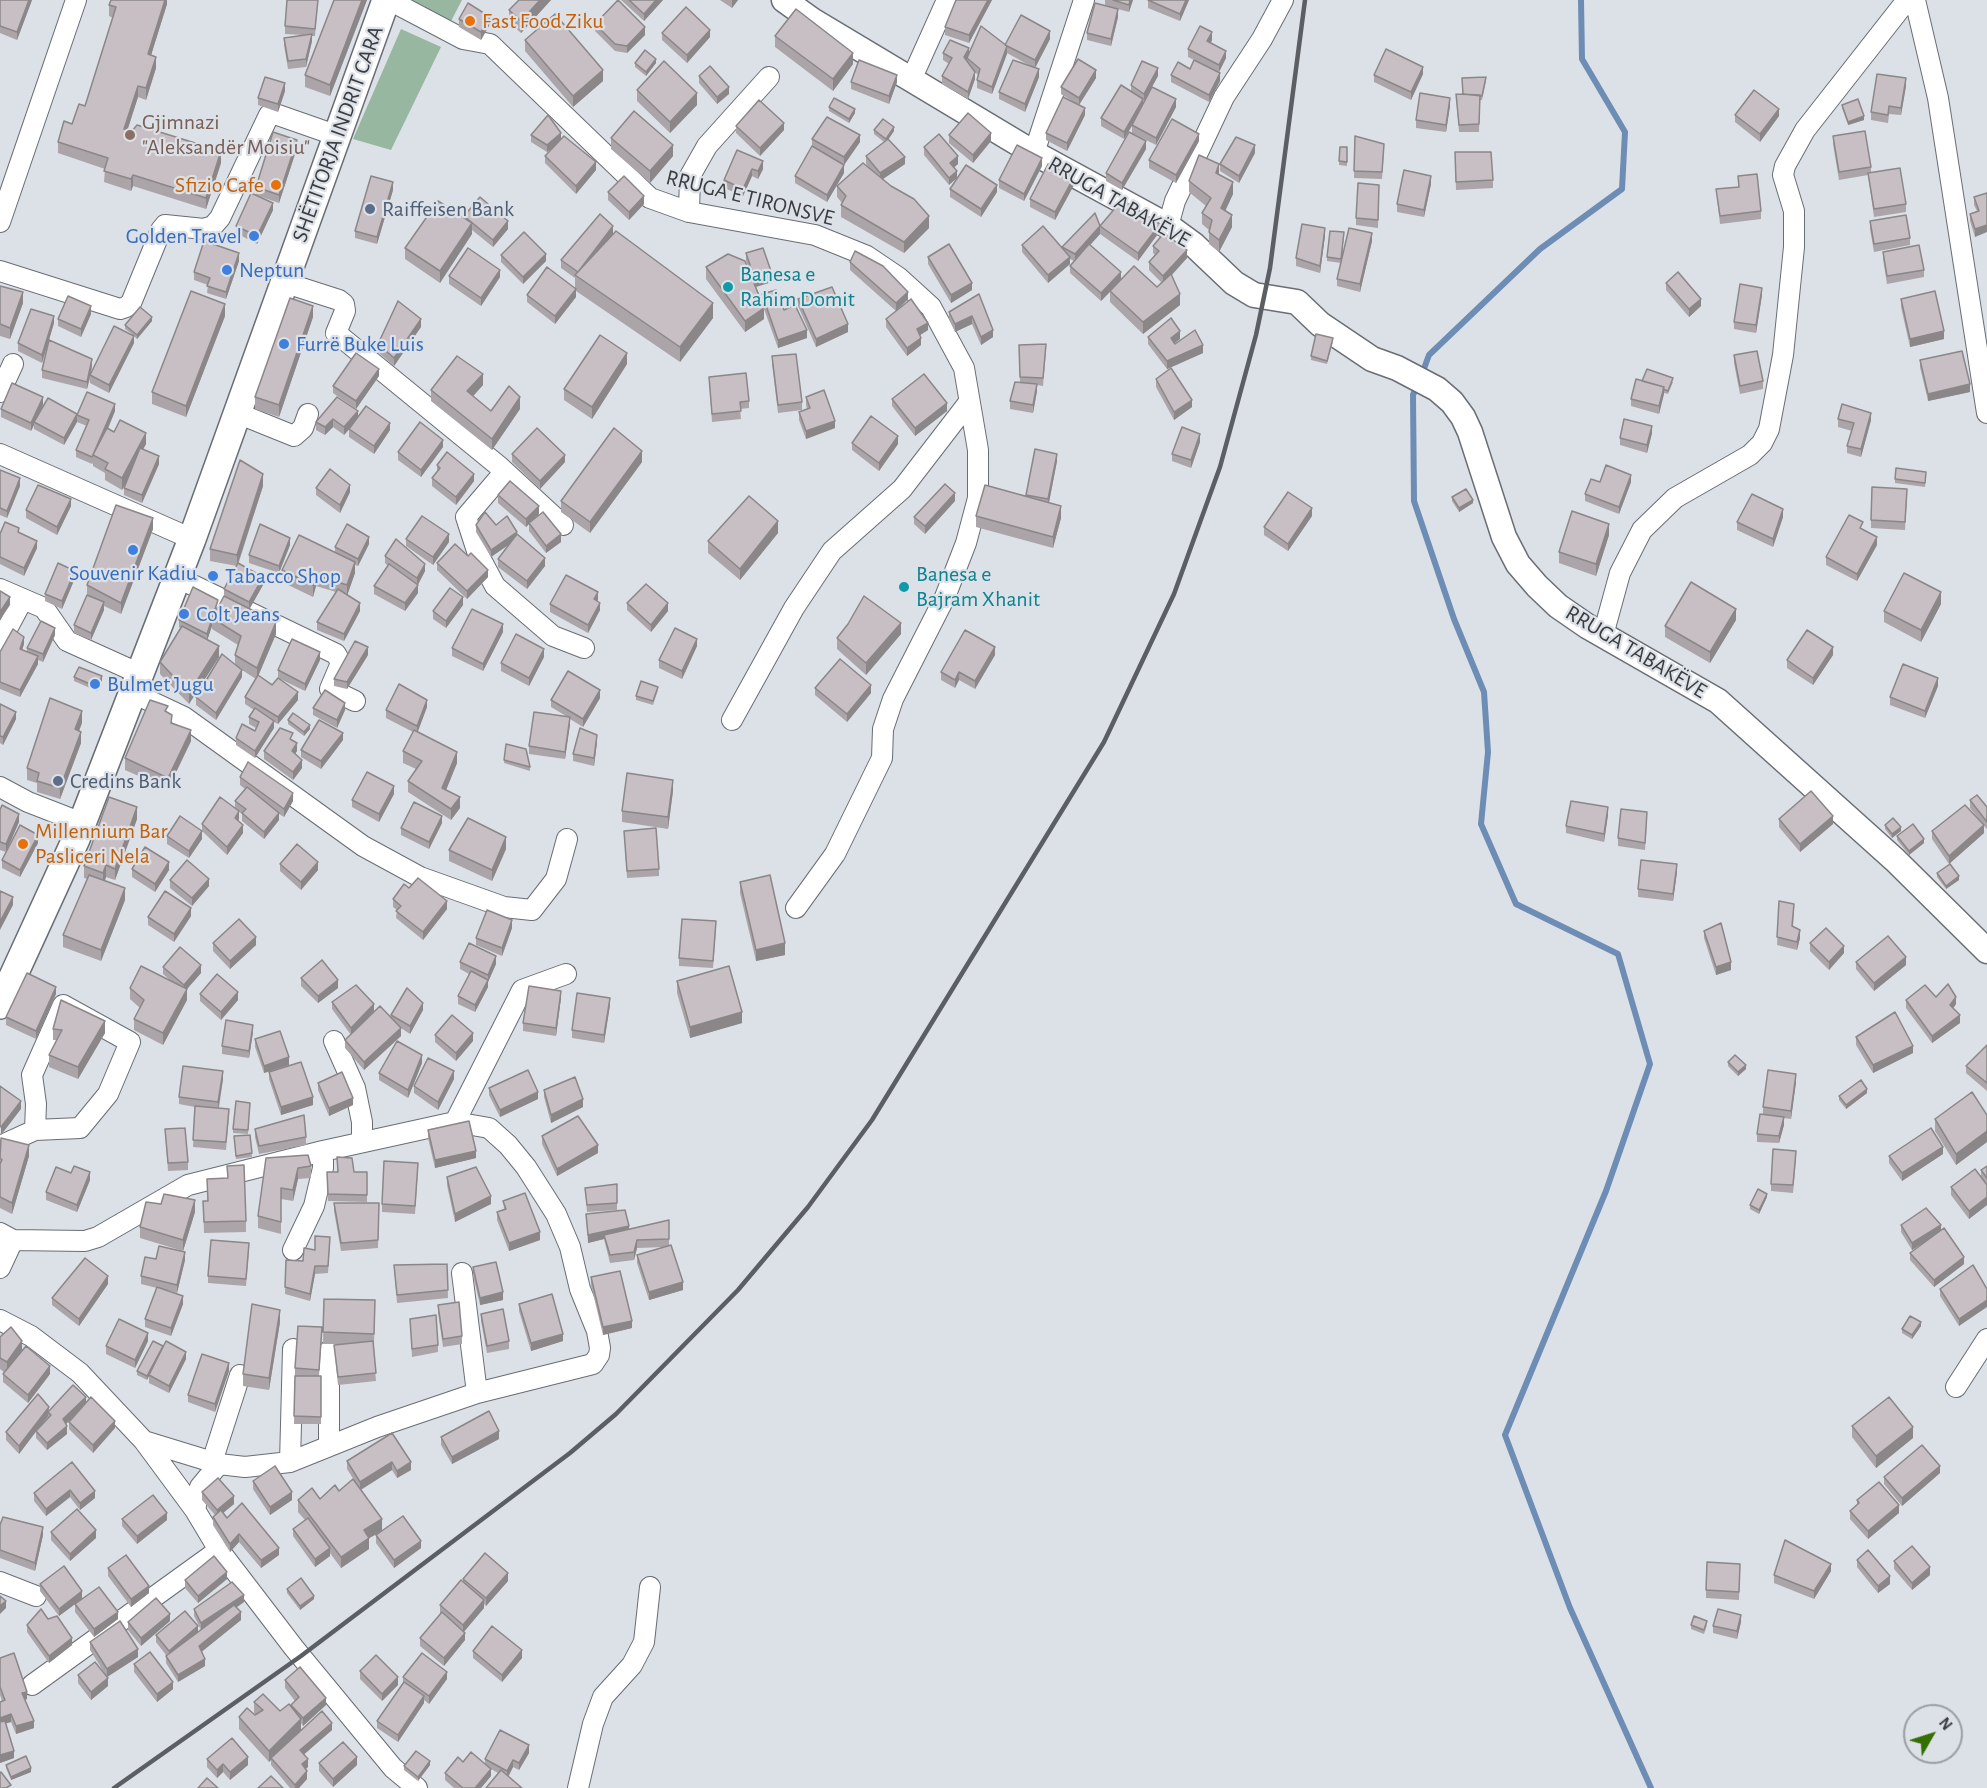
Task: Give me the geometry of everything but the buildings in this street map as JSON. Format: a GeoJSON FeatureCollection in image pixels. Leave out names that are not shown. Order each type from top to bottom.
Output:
{"type":"FeatureCollection","features":[{"type":"Feature","properties":{"kind":"main road","name":"SHËTITORJA INDRIT CARA"},"geometry":{"type":"LineString","coordinates":[[0,1005],[82,823],[134,683],[192,539],[387,0]]}},
{"type":"Feature","properties":{"kind":"street"},"geometry":{"type":"LineString","coordinates":[[0,222],[76,0]]}},
{"type":"Feature","properties":{"kind":"street","name":"RRUGA E TIRONSVE"},"geometry":{"type":"LineString","coordinates":[[387,0],[463,39],[490,44],[650,198],[689,212],[815,235],[867,256],[898,277],[931,307],[964,368],[978,450],[978,498],[966,543],[945,597],[893,699],[884,729],[882,758],[836,854],[796,908]]}},
{"type":"Feature","properties":{"kind":"street","name":"RRUGA TABAKËVE"},"geometry":{"type":"LineString","coordinates":[[784,0],[812,20],[1034,153],[1168,226],[1194,245],[1234,282],[1254,295],[1298,302],[1320,324],[1348,343],[1372,358],[1398,368],[1431,386],[1452,402],[1467,424],[1504,537],[1518,564],[1558,606],[1603,635],[1718,701],[1895,860],[1987,951]]}},
{"type":"Feature","properties":{"kind":"street"},"geometry":{"type":"LineString","coordinates":[[911,80],[947,0]]}},
{"type":"Feature","properties":{"kind":"street"},"geometry":{"type":"LineString","coordinates":[[1034,153],[1084,0]]}},
{"type":"Feature","properties":{"kind":"street"},"geometry":{"type":"LineString","coordinates":[[1168,226],[1174,201],[1224,97],[1262,39],[1283,0]]}},
{"type":"Feature","properties":{"kind":"street"},"geometry":{"type":"LineString","coordinates":[[1603,635],[1620,573],[1642,530],[1675,498],[1750,455],[1762,443],[1769,429],[1783,355],[1794,247],[1794,211],[1784,175],[1785,166],[1795,145],[1826,102],[1907,0]]}},
{"type":"Feature","properties":{"kind":"street"},"geometry":{"type":"LineString","coordinates":[[1915,0],[1938,98],[1987,413]]}},
{"type":"Feature","properties":{"kind":"street"},"geometry":{"type":"LineString","coordinates":[[689,212],[690,176],[707,146],[769,77]]}},
{"type":"Feature","properties":{"kind":"street"},"geometry":{"type":"LineString","coordinates":[[0,271],[120,309],[126,307],[131,303],[160,230],[165,225],[204,229],[213,226],[220,218],[269,115],[274,114],[338,136]]}},
{"type":"Feature","properties":{"kind":"street"},"geometry":{"type":"LineString","coordinates":[[286,282],[339,300],[344,304],[345,310],[336,333],[500,467],[563,525]]}},
{"type":"Feature","properties":{"kind":"street"},"geometry":{"type":"LineString","coordinates":[[0,392],[13,364]]}},
{"type":"Feature","properties":{"kind":"street"},"geometry":{"type":"LineString","coordinates":[[732,720],[794,608],[832,551],[902,489],[969,402]]}},
{"type":"Feature","properties":{"kind":"street"},"geometry":{"type":"LineString","coordinates":[[237,413],[294,436],[303,428],[308,414]]}},
{"type":"Feature","properties":{"kind":"street"},"geometry":{"type":"LineString","coordinates":[[0,454],[192,539]]}},
{"type":"Feature","properties":{"kind":"street"},"geometry":{"type":"LineString","coordinates":[[500,467],[501,476],[466,517],[478,555],[495,586],[553,636],[584,648]]}},
{"type":"Feature","properties":{"kind":"street"},"geometry":{"type":"LineString","coordinates":[[176,577],[336,654],[341,663],[330,689],[355,701]]}},
{"type":"Feature","properties":{"kind":"street"},"geometry":{"type":"LineString","coordinates":[[0,589],[44,608],[67,641],[184,717],[363,846],[420,877],[504,907],[532,910],[556,879],[567,840]]}},
{"type":"Feature","properties":{"kind":"street"},"geometry":{"type":"LineString","coordinates":[[0,642],[22,599]]}},
{"type":"Feature","properties":{"kind":"street"},"geometry":{"type":"LineString","coordinates":[[0,787],[28,802],[82,823]]}},
{"type":"Feature","properties":{"kind":"street"},"geometry":{"type":"LineString","coordinates":[[455,1122],[522,990],[566,974]]}},
{"type":"Feature","properties":{"kind":"street"},"geometry":{"type":"LineString","coordinates":[[0,1146],[35,1130],[80,1128],[108,1094],[130,1042],[63,1005],[32,1075],[36,1104],[35,1130]]}},
{"type":"Feature","properties":{"kind":"street"},"geometry":{"type":"LineString","coordinates":[[334,1041],[355,1088],[362,1122],[362,1142]]}},
{"type":"Feature","properties":{"kind":"street"},"geometry":{"type":"LineString","coordinates":[[0,1268],[7,1236],[85,1241],[98,1237],[188,1185],[323,1151],[455,1122],[489,1128],[508,1145],[556,1214],[570,1247],[580,1289],[597,1331],[600,1348],[597,1359],[588,1366],[477,1393],[290,1462],[245,1467],[216,1463],[144,1441]]}},
{"type":"Feature","properties":{"kind":"street"},"geometry":{"type":"LineString","coordinates":[[293,1250],[314,1206],[323,1168],[323,1151]]}},
{"type":"Feature","properties":{"kind":"street"},"geometry":{"type":"LineString","coordinates":[[462,1273],[477,1393]]}},
{"type":"Feature","properties":{"kind":"street"},"geometry":{"type":"LineString","coordinates":[[0,1320],[31,1336],[80,1373],[144,1441],[195,1510],[219,1550],[393,1768],[417,1788]]}},
{"type":"Feature","properties":{"kind":"street"},"geometry":{"type":"LineString","coordinates":[[1956,1387],[1987,1339]]}},
{"type":"Feature","properties":{"kind":"street"},"geometry":{"type":"LineString","coordinates":[[290,1462],[293,1349]]}},
{"type":"Feature","properties":{"kind":"street"},"geometry":{"type":"LineString","coordinates":[[329,1351],[329,1446]]}},
{"type":"Feature","properties":{"kind":"street"},"geometry":{"type":"LineString","coordinates":[[195,1510],[200,1486],[216,1463],[240,1375]]}},
{"type":"Feature","properties":{"kind":"street"},"geometry":{"type":"LineString","coordinates":[[32,1685],[219,1550]]}},
{"type":"Feature","properties":{"kind":"street"},"geometry":{"type":"LineString","coordinates":[[0,1582],[36,1596]]}},
{"type":"Feature","properties":{"kind":"street"},"geometry":{"type":"LineString","coordinates":[[578,1788],[593,1724],[603,1697],[632,1665],[644,1642],[650,1587]]}},
{"type":"Feature","properties":{"kind":"green space"},"geometry":{"type":"Polygon","coordinates":[[[410,0],[462,0],[448,27],[410,0]]]}},
{"type":"Feature","properties":{"kind":"green space"},"geometry":{"type":"Polygon","coordinates":[[[401,29],[441,47],[391,150],[353,139],[401,29]]]}},
{"type":"Feature","properties":{"kind":"waterway"},"geometry":{"type":"LineString","coordinates":[[1422,374],[1429,355],[1540,249],[1622,189],[1625,132],[1582,59],[1581,0]]}},
{"type":"Feature","properties":{"kind":"waterway"},"geometry":{"type":"LineString","coordinates":[[1418,383],[1413,395],[1414,501],[1454,619],[1484,692],[1488,752],[1481,824],[1516,904],[1618,954],[1650,1064],[1606,1191],[1505,1435],[1570,1608],[1651,1788]]}},
{"type":"Feature","properties":{"kind":"railway"},"geometry":{"type":"LineString","coordinates":[[114,1788],[301,1656],[570,1453],[616,1414],[738,1290],[808,1207],[872,1120],[1104,742],[1174,594],[1220,467],[1256,335],[1270,268],[1305,0]]}},
{"type":"Feature","properties":{"kind":"place","name":"Fast Food Ziku"},"geometry":{"type":"Point","coordinates":[470,21]}},
{"type":"Feature","properties":{"kind":"place","name":"Gjimnazi \"Aleksandër Moisiu\""},"geometry":{"type":"Point","coordinates":[130,135]}},
{"type":"Feature","properties":{"kind":"place","name":"Sfizio Cafe"},"geometry":{"type":"Point","coordinates":[276,185]}},
{"type":"Feature","properties":{"kind":"place","name":"Raiffeisen Bank"},"geometry":{"type":"Point","coordinates":[370,209]}},
{"type":"Feature","properties":{"kind":"place","name":"Golden Travel"},"geometry":{"type":"Point","coordinates":[254,236]}},
{"type":"Feature","properties":{"kind":"place","name":"Neptun"},"geometry":{"type":"Point","coordinates":[227,270]}},
{"type":"Feature","properties":{"kind":"place","name":"Banesa e Rahim Domit"},"geometry":{"type":"Point","coordinates":[728,287]}},
{"type":"Feature","properties":{"kind":"place","name":"Furrë Buke Luis"},"geometry":{"type":"Point","coordinates":[284,344]}},
{"type":"Feature","properties":{"kind":"place","name":"Souvenir Kadiu"},"geometry":{"type":"Point","coordinates":[133,550]}},
{"type":"Feature","properties":{"kind":"place","name":"Tabacco Shop"},"geometry":{"type":"Point","coordinates":[213,576]}},
{"type":"Feature","properties":{"kind":"place","name":"Banesa e Bajram Xhanit"},"geometry":{"type":"Point","coordinates":[904,587]}},
{"type":"Feature","properties":{"kind":"place","name":"Colt Jeans"},"geometry":{"type":"Point","coordinates":[184,614]}},
{"type":"Feature","properties":{"kind":"place","name":"Bulmet Jugu"},"geometry":{"type":"Point","coordinates":[95,684]}},
{"type":"Feature","properties":{"kind":"place","name":"Credins Bank"},"geometry":{"type":"Point","coordinates":[58,781]}},
{"type":"Feature","properties":{"kind":"place","name":"Millennium Bar Pasliceri Nela"},"geometry":{"type":"Point","coordinates":[23,844]}}]}
